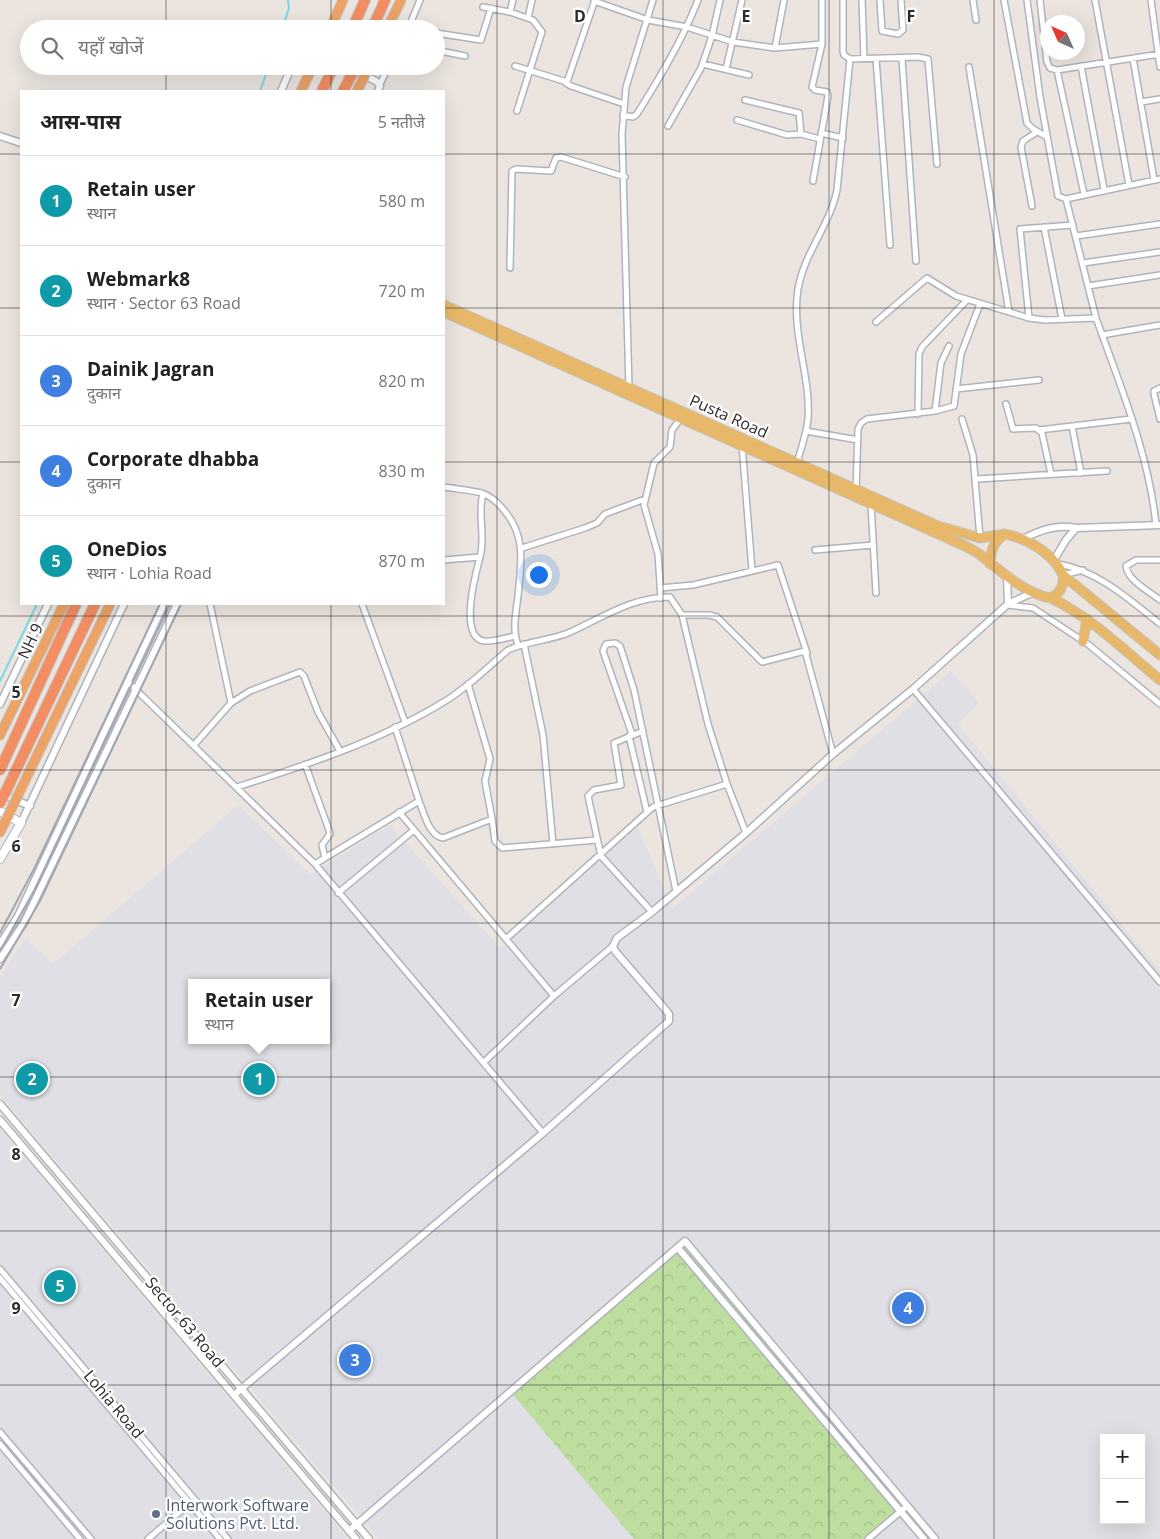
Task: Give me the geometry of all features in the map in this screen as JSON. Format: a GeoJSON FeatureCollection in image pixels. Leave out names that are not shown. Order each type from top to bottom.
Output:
{"type":"FeatureCollection","features":[{"type":"Feature","properties":{"kind":"highway"},"geometry":{"type":"LineString","coordinates":[[334,20],[343,0]]}},
{"type":"Feature","properties":{"kind":"highway"},"geometry":{"type":"LineString","coordinates":[[356,20],[365,0]]}},
{"type":"Feature","properties":{"kind":"highway"},"geometry":{"type":"LineString","coordinates":[[376,20],[385,0]]}},
{"type":"Feature","properties":{"kind":"highway"},"geometry":{"type":"LineString","coordinates":[[391,20],[401,0]]}},
{"type":"Feature","properties":{"kind":"highway"},"geometry":{"type":"LineString","coordinates":[[301,90],[309,75]]}},
{"type":"Feature","properties":{"kind":"highway"},"geometry":{"type":"LineString","coordinates":[[322,90],[330,75]]}},
{"type":"Feature","properties":{"kind":"highway"},"geometry":{"type":"LineString","coordinates":[[344,90],[351,75]]}},
{"type":"Feature","properties":{"kind":"highway"},"geometry":{"type":"LineString","coordinates":[[358,90],[365,75]]}},
{"type":"Feature","properties":{"kind":"highway"},"geometry":{"type":"LineString","coordinates":[[0,735],[64,605]]}},
{"type":"Feature","properties":{"kind":"highway"},"geometry":{"type":"LineString","coordinates":[[0,770],[76,605]]}},
{"type":"Feature","properties":{"kind":"highway"},"geometry":{"type":"LineString","coordinates":[[0,803],[4,791],[95,605]]}},
{"type":"Feature","properties":{"kind":"highway"},"geometry":{"type":"LineString","coordinates":[[0,832],[110,605]]}},
{"type":"Feature","properties":{"kind":"main road","name":"Pusta Road"},"geometry":{"type":"LineString","coordinates":[[445,305],[629,391],[681,418],[857,494],[938,526],[980,538],[1005,534]]}},
{"type":"Feature","properties":{"kind":"main road","name":"Pusta Road"},"geometry":{"type":"LineString","coordinates":[[445,312],[796,463],[857,494],[870,504],[959,544],[982,556],[1007,577],[1043,597],[1052,598],[1071,608],[1087,619],[1160,680]]}},
{"type":"Feature","properties":{"kind":"main road"},"geometry":{"type":"LineString","coordinates":[[990,564],[990,552],[996,540],[1005,534],[1023,539],[1056,562],[1063,575],[1064,582],[1060,592],[1052,598]]}},
{"type":"Feature","properties":{"kind":"main road"},"geometry":{"type":"LineString","coordinates":[[1063,575],[1160,655]]}},
{"type":"Feature","properties":{"kind":"main road"},"geometry":{"type":"LineString","coordinates":[[1082,641],[1087,619]]}},
{"type":"Feature","properties":{"kind":"main road"},"geometry":{"type":"LineString","coordinates":[[0,811],[22,823],[0,859]]}},
{"type":"Feature","properties":{"kind":"street"},"geometry":{"type":"LineString","coordinates":[[412,20],[420,0]]}},
{"type":"Feature","properties":{"kind":"street"},"geometry":{"type":"LineString","coordinates":[[510,12],[513,0]]}},
{"type":"Feature","properties":{"kind":"street"},"geometry":{"type":"LineString","coordinates":[[528,18],[532,0]]}},
{"type":"Feature","properties":{"kind":"street"},"geometry":{"type":"LineString","coordinates":[[629,391],[624,275],[625,177],[623,115],[626,87],[653,0]]}},
{"type":"Feature","properties":{"kind":"street"},"geometry":{"type":"LineString","coordinates":[[623,115],[633,117],[637,114],[687,27],[698,0]]}},
{"type":"Feature","properties":{"kind":"street"},"geometry":{"type":"LineString","coordinates":[[668,126],[702,64],[712,36],[720,0]]}},
{"type":"Feature","properties":{"kind":"street"},"geometry":{"type":"LineString","coordinates":[[726,69],[742,0]]}},
{"type":"Feature","properties":{"kind":"street"},"geometry":{"type":"LineString","coordinates":[[775,48],[784,0]]}},
{"type":"Feature","properties":{"kind":"street"},"geometry":{"type":"LineString","coordinates":[[813,181],[828,94],[826,91],[815,90],[812,87],[822,44],[822,0]]}},
{"type":"Feature","properties":{"kind":"street"},"geometry":{"type":"LineString","coordinates":[[843,0],[844,55],[850,59],[924,58],[930,62],[937,164]]}},
{"type":"Feature","properties":{"kind":"street"},"geometry":{"type":"LineString","coordinates":[[862,0],[864,58]]}},
{"type":"Feature","properties":{"kind":"street"},"geometry":{"type":"LineString","coordinates":[[880,0],[882,31],[898,34],[903,30],[901,0]]}},
{"type":"Feature","properties":{"kind":"street"},"geometry":{"type":"LineString","coordinates":[[973,0],[976,20]]}},
{"type":"Feature","properties":{"kind":"street"},"geometry":{"type":"LineString","coordinates":[[1004,0],[1027,123],[1037,132],[1047,137]]}},
{"type":"Feature","properties":{"kind":"street"},"geometry":{"type":"LineString","coordinates":[[1026,0],[1047,137],[1057,193],[1061,198],[1066,199],[1104,189],[1157,179],[1133,58]]}},
{"type":"Feature","properties":{"kind":"street"},"geometry":{"type":"LineString","coordinates":[[1040,0],[1047,62],[1050,68],[1057,70],[1159,54]]}},
{"type":"Feature","properties":{"kind":"street"},"geometry":{"type":"LineString","coordinates":[[1095,0],[1129,185]]}},
{"type":"Feature","properties":{"kind":"street"},"geometry":{"type":"LineString","coordinates":[[1151,0],[1160,67]]}},
{"type":"Feature","properties":{"kind":"street"},"geometry":{"type":"LineString","coordinates":[[566,83],[595,1],[648,20],[687,27],[733,42],[775,48],[822,44]]}},
{"type":"Feature","properties":{"kind":"street"},"geometry":{"type":"LineString","coordinates":[[482,7],[510,12],[533,20],[542,32],[528,71],[517,111]]}},
{"type":"Feature","properties":{"kind":"street"},"geometry":{"type":"LineString","coordinates":[[445,34],[481,40],[490,8]]}},
{"type":"Feature","properties":{"kind":"street"},"geometry":{"type":"LineString","coordinates":[[1154,19],[1160,18]]}},
{"type":"Feature","properties":{"kind":"street"},"geometry":{"type":"LineString","coordinates":[[445,52],[465,56]]}},
{"type":"Feature","properties":{"kind":"street"},"geometry":{"type":"LineString","coordinates":[[876,58],[890,245]]}},
{"type":"Feature","properties":{"kind":"street"},"geometry":{"type":"LineString","coordinates":[[796,463],[806,431],[808,405],[798,329],[798,289],[810,255],[834,208],[850,59]]}},
{"type":"Feature","properties":{"kind":"street"},"geometry":{"type":"LineString","coordinates":[[902,59],[916,261]]}},
{"type":"Feature","properties":{"kind":"street"},"geometry":{"type":"LineString","coordinates":[[702,64],[749,75]]}},
{"type":"Feature","properties":{"kind":"street"},"geometry":{"type":"LineString","coordinates":[[515,66],[624,104]]}},
{"type":"Feature","properties":{"kind":"street"},"geometry":{"type":"LineString","coordinates":[[1081,66],[1104,189]]}},
{"type":"Feature","properties":{"kind":"street"},"geometry":{"type":"LineString","coordinates":[[970,67],[1009,312]]}},
{"type":"Feature","properties":{"kind":"street"},"geometry":{"type":"LineString","coordinates":[[1057,70],[1084,194]]}},
{"type":"Feature","properties":{"kind":"street"},"geometry":{"type":"LineString","coordinates":[[281,90],[288,75]]}},
{"type":"Feature","properties":{"kind":"street"},"geometry":{"type":"LineString","coordinates":[[358,75],[379,88],[385,75]]}},
{"type":"Feature","properties":{"kind":"street"},"geometry":{"type":"LineString","coordinates":[[1141,102],[1160,99]]}},
{"type":"Feature","properties":{"kind":"street"},"geometry":{"type":"LineString","coordinates":[[744,100],[799,113],[801,134]]}},
{"type":"Feature","properties":{"kind":"street"},"geometry":{"type":"LineString","coordinates":[[737,120],[787,135],[801,134],[843,138]]}},
{"type":"Feature","properties":{"kind":"street"},"geometry":{"type":"LineString","coordinates":[[1032,206],[1021,147],[1024,142],[1037,132]]}},
{"type":"Feature","properties":{"kind":"street"},"geometry":{"type":"LineString","coordinates":[[0,136],[20,143]]}},
{"type":"Feature","properties":{"kind":"street"},"geometry":{"type":"LineString","coordinates":[[510,268],[512,171],[516,169],[551,171],[558,156],[625,177]]}},
{"type":"Feature","properties":{"kind":"street"},"geometry":{"type":"LineString","coordinates":[[1023,539],[1040,530],[1064,526],[1076,528],[1158,525],[1153,498],[1131,419],[1096,318],[1066,199]]}},
{"type":"Feature","properties":{"kind":"street"},"geometry":{"type":"LineString","coordinates":[[1029,318],[1020,229],[1073,224]]}},
{"type":"Feature","properties":{"kind":"street"},"geometry":{"type":"LineString","coordinates":[[1076,236],[1160,224]]}},
{"type":"Feature","properties":{"kind":"street"},"geometry":{"type":"LineString","coordinates":[[1044,227],[1062,320]]}},
{"type":"Feature","properties":{"kind":"street"},"geometry":{"type":"LineString","coordinates":[[1083,263],[1160,252]]}},
{"type":"Feature","properties":{"kind":"street"},"geometry":{"type":"LineString","coordinates":[[1088,286],[1160,275]]}},
{"type":"Feature","properties":{"kind":"street"},"geometry":{"type":"LineString","coordinates":[[876,322],[927,278],[942,289],[967,300],[1029,318],[1062,320],[1096,318]]}},
{"type":"Feature","properties":{"kind":"street"},"geometry":{"type":"LineString","coordinates":[[918,414],[918,363],[922,347],[967,300]]}},
{"type":"Feature","properties":{"kind":"street"},"geometry":{"type":"LineString","coordinates":[[857,494],[859,426],[864,420],[918,414],[954,406],[957,398],[956,389],[961,354],[980,304]]}},
{"type":"Feature","properties":{"kind":"street"},"geometry":{"type":"LineString","coordinates":[[1102,335],[1160,326]]}},
{"type":"Feature","properties":{"kind":"street"},"geometry":{"type":"LineString","coordinates":[[935,411],[941,363],[948,346]]}},
{"type":"Feature","properties":{"kind":"street"},"geometry":{"type":"LineString","coordinates":[[956,389],[1039,380]]}},
{"type":"Feature","properties":{"kind":"street"},"geometry":{"type":"LineString","coordinates":[[1160,388],[1154,391],[1154,394],[1160,415]]}},
{"type":"Feature","properties":{"kind":"street"},"geometry":{"type":"LineString","coordinates":[[1006,404],[1013,429],[1040,430],[1131,419]]}},
{"type":"Feature","properties":{"kind":"street"},"geometry":{"type":"LineString","coordinates":[[661,598],[658,554],[645,513],[645,500],[654,463],[670,447],[672,430],[681,418]]}},
{"type":"Feature","properties":{"kind":"street"},"geometry":{"type":"LineString","coordinates":[[962,419],[973,456],[977,479],[980,538]]}},
{"type":"Feature","properties":{"kind":"street"},"geometry":{"type":"LineString","coordinates":[[1072,426],[1081,473]]}},
{"type":"Feature","properties":{"kind":"street"},"geometry":{"type":"LineString","coordinates":[[1040,430],[1051,474]]}},
{"type":"Feature","properties":{"kind":"street"},"geometry":{"type":"LineString","coordinates":[[806,431],[858,440]]}},
{"type":"Feature","properties":{"kind":"street"},"geometry":{"type":"LineString","coordinates":[[742,445],[752,570]]}},
{"type":"Feature","properties":{"kind":"street"},"geometry":{"type":"LineString","coordinates":[[977,479],[1107,471]]}},
{"type":"Feature","properties":{"kind":"street"},"geometry":{"type":"LineString","coordinates":[[445,487],[483,494],[498,503],[510,516],[519,534],[522,548],[515,636],[521,645],[543,735],[553,844]]}},
{"type":"Feature","properties":{"kind":"street"},"geometry":{"type":"LineString","coordinates":[[483,494],[479,516],[482,550],[471,587],[470,611],[474,632],[478,639],[484,641],[515,636]]}},
{"type":"Feature","properties":{"kind":"street"},"geometry":{"type":"LineString","coordinates":[[522,548],[585,528],[597,523],[605,514],[645,500]]}},
{"type":"Feature","properties":{"kind":"street"},"geometry":{"type":"LineString","coordinates":[[870,504],[876,592]]}},
{"type":"Feature","properties":{"kind":"street"},"geometry":{"type":"LineString","coordinates":[[1076,528],[1066,540],[1056,562],[1076,566],[1083,570],[1122,594],[1160,624]]}},
{"type":"Feature","properties":{"kind":"street"},"geometry":{"type":"LineString","coordinates":[[816,550],[873,545]]}},
{"type":"Feature","properties":{"kind":"street"},"geometry":{"type":"LineString","coordinates":[[445,560],[480,557]]}},
{"type":"Feature","properties":{"kind":"street"},"geometry":{"type":"LineString","coordinates":[[1160,560],[1136,560],[1126,566],[1126,571],[1132,578],[1160,600]]}},
{"type":"Feature","properties":{"kind":"street"},"geometry":{"type":"LineString","coordinates":[[660,588],[693,586],[778,565],[807,653],[833,754]]}},
{"type":"Feature","properties":{"kind":"street"},"geometry":{"type":"LineString","coordinates":[[1063,575],[1083,570]]}},
{"type":"Feature","properties":{"kind":"street"},"geometry":{"type":"LineString","coordinates":[[1007,577],[1008,604]]}},
{"type":"Feature","properties":{"kind":"street"},"geometry":{"type":"LineString","coordinates":[[484,1062],[554,996],[613,946],[617,938],[652,912],[746,833],[833,754],[913,689],[1008,604],[1034,592]]}},
{"type":"Feature","properties":{"kind":"street"},"geometry":{"type":"LineString","coordinates":[[237,787],[340,752],[405,722],[444,702],[508,650],[567,633],[629,604],[670,597],[674,600],[682,615],[708,724],[726,784],[746,833]]}},
{"type":"Feature","properties":{"kind":"street"},"geometry":{"type":"LineString","coordinates":[[1008,604],[1033,608],[1082,641],[1160,704]]}},
{"type":"Feature","properties":{"kind":"street","name":"NH 9"},"geometry":{"type":"LineString","coordinates":[[0,704],[48,605]]}},
{"type":"Feature","properties":{"kind":"street"},"geometry":{"type":"LineString","coordinates":[[22,823],[124,605]]}},
{"type":"Feature","properties":{"kind":"street"},"geometry":{"type":"LineString","coordinates":[[0,944],[18,916],[164,605]]}},
{"type":"Feature","properties":{"kind":"street"},"geometry":{"type":"LineString","coordinates":[[0,959],[24,923],[177,605]]}},
{"type":"Feature","properties":{"kind":"street"},"geometry":{"type":"LineString","coordinates":[[210,605],[231,703]]}},
{"type":"Feature","properties":{"kind":"street"},"geometry":{"type":"LineString","coordinates":[[362,605],[405,722]]}},
{"type":"Feature","properties":{"kind":"street"},"geometry":{"type":"LineString","coordinates":[[682,615],[709,615],[717,617],[762,662],[774,661],[801,650],[807,653]]}},
{"type":"Feature","properties":{"kind":"street"},"geometry":{"type":"LineString","coordinates":[[647,812],[630,735],[603,651],[606,644],[615,643],[622,651],[643,731],[676,891]]}},
{"type":"Feature","properties":{"kind":"street"},"geometry":{"type":"LineString","coordinates":[[194,745],[231,703],[250,691],[300,672],[304,676],[318,712],[340,752]]}},
{"type":"Feature","properties":{"kind":"street"},"geometry":{"type":"LineString","coordinates":[[128,682],[315,864],[543,1133]]}},
{"type":"Feature","properties":{"kind":"street"},"geometry":{"type":"LineString","coordinates":[[468,684],[490,758],[485,781],[498,846],[502,848],[597,840]]}},
{"type":"Feature","properties":{"kind":"street"},"geometry":{"type":"LineString","coordinates":[[913,689],[1160,982]]}},
{"type":"Feature","properties":{"kind":"street"},"geometry":{"type":"LineString","coordinates":[[395,727],[419,801],[433,833],[437,837],[443,838],[492,819]]}},
{"type":"Feature","properties":{"kind":"street"},"geometry":{"type":"LineString","coordinates":[[643,731],[614,743],[621,785],[594,790],[588,796],[601,856],[652,912]]}},
{"type":"Feature","properties":{"kind":"street"},"geometry":{"type":"LineString","coordinates":[[305,764],[330,834],[322,845],[325,858]]}},
{"type":"Feature","properties":{"kind":"street"},"geometry":{"type":"LineString","coordinates":[[506,939],[601,856],[647,812],[659,805],[726,784]]}},
{"type":"Feature","properties":{"kind":"street"},"geometry":{"type":"LineString","coordinates":[[4,791],[30,806]]}},
{"type":"Feature","properties":{"kind":"street"},"geometry":{"type":"LineString","coordinates":[[315,864],[419,801]]}},
{"type":"Feature","properties":{"kind":"street"},"geometry":{"type":"LineString","coordinates":[[398,812],[554,996]]}},
{"type":"Feature","properties":{"kind":"street"},"geometry":{"type":"LineString","coordinates":[[338,892],[414,830]]}},
{"type":"Feature","properties":{"kind":"street"},"geometry":{"type":"LineString","coordinates":[[234,1395],[543,1133],[669,1021],[669,1014],[618,956],[613,946]]}},
{"type":"Feature","properties":{"kind":"street","name":"Sector 63 Road"},"geometry":{"type":"LineString","coordinates":[[0,1104],[369,1539]]}},
{"type":"Feature","properties":{"kind":"street","name":"Sector 63 Road"},"geometry":{"type":"LineString","coordinates":[[0,1120],[356,1539]]}},
{"type":"Feature","properties":{"kind":"street"},"geometry":{"type":"LineString","coordinates":[[348,1531],[685,1241],[935,1539]]}},
{"type":"Feature","properties":{"kind":"street"},"geometry":{"type":"LineString","coordinates":[[678,1248],[924,1539]]}},
{"type":"Feature","properties":{"kind":"street","name":"Lohia Road"},"geometry":{"type":"LineString","coordinates":[[0,1269],[228,1539]]}},
{"type":"Feature","properties":{"kind":"street","name":"Lohia Road"},"geometry":{"type":"LineString","coordinates":[[0,1278],[220,1539]]}},
{"type":"Feature","properties":{"kind":"street"},"geometry":{"type":"LineString","coordinates":[[0,1432],[91,1539]]}},
{"type":"Feature","properties":{"kind":"street"},"geometry":{"type":"LineString","coordinates":[[0,1444],[80,1539]]}},
{"type":"Feature","properties":{"kind":"street"},"geometry":{"type":"LineString","coordinates":[[148,1539],[190,1503]]}},
{"type":"Feature","properties":{"kind":"street"},"geometry":{"type":"LineString","coordinates":[[868,1539],[907,1506]]}},
{"type":"Feature","properties":{"kind":"shaded area"},"geometry":{"type":"Polygon","coordinates":[[[951,671],[979,703],[958,724],[1160,971],[1160,1539],[379,1539],[0,1095],[0,977],[26,938],[53,964],[238,805],[310,874],[390,825],[501,949],[638,827],[672,909],[951,671]]]}},
{"type":"Feature","properties":{"kind":"shaded area"},"geometry":{"type":"Polygon","coordinates":[[[0,1128],[348,1539],[0,1539],[0,1128]]]}},
{"type":"Feature","properties":{"kind":"green space"},"geometry":{"type":"Polygon","coordinates":[[[685,1241],[901,1511],[868,1539],[634,1539],[510,1391],[685,1241]]]}},
{"type":"Feature","properties":{"kind":"waterway"},"geometry":{"type":"LineString","coordinates":[[285,20],[289,8],[288,0]]}},
{"type":"Feature","properties":{"kind":"waterway"},"geometry":{"type":"LineString","coordinates":[[260,90],[266,75]]}},
{"type":"Feature","properties":{"kind":"waterway"},"geometry":{"type":"LineString","coordinates":[[0,681],[37,605]]}},
{"type":"Feature","properties":{"kind":"railway"},"geometry":{"type":"LineString","coordinates":[[0,933],[34,869],[160,605]]}},
{"type":"Feature","properties":{"kind":"railway"},"geometry":{"type":"LineString","coordinates":[[0,951],[35,889],[170,605]]}},
{"type":"Feature","properties":{"kind":"railway"},"geometry":{"type":"LineString","coordinates":[[0,969],[40,901],[181,605]]}},
{"type":"Feature","properties":{"kind":"place","name":"Webmark8"},"geometry":{"type":"Point","coordinates":[32,1079]}},
{"type":"Feature","properties":{"kind":"place","name":"Retain user"},"geometry":{"type":"Point","coordinates":[259,1079]}},
{"type":"Feature","properties":{"kind":"place","name":"OneDios"},"geometry":{"type":"Point","coordinates":[60,1286]}},
{"type":"Feature","properties":{"kind":"place","name":"Corporate dhabba"},"geometry":{"type":"Point","coordinates":[908,1308]}},
{"type":"Feature","properties":{"kind":"place","name":"Dainik Jagran"},"geometry":{"type":"Point","coordinates":[355,1360]}},
{"type":"Feature","properties":{"kind":"place","name":"Interwork Software Solutions Pvt. Ltd."},"geometry":{"type":"Point","coordinates":[156,1514]}}]}
